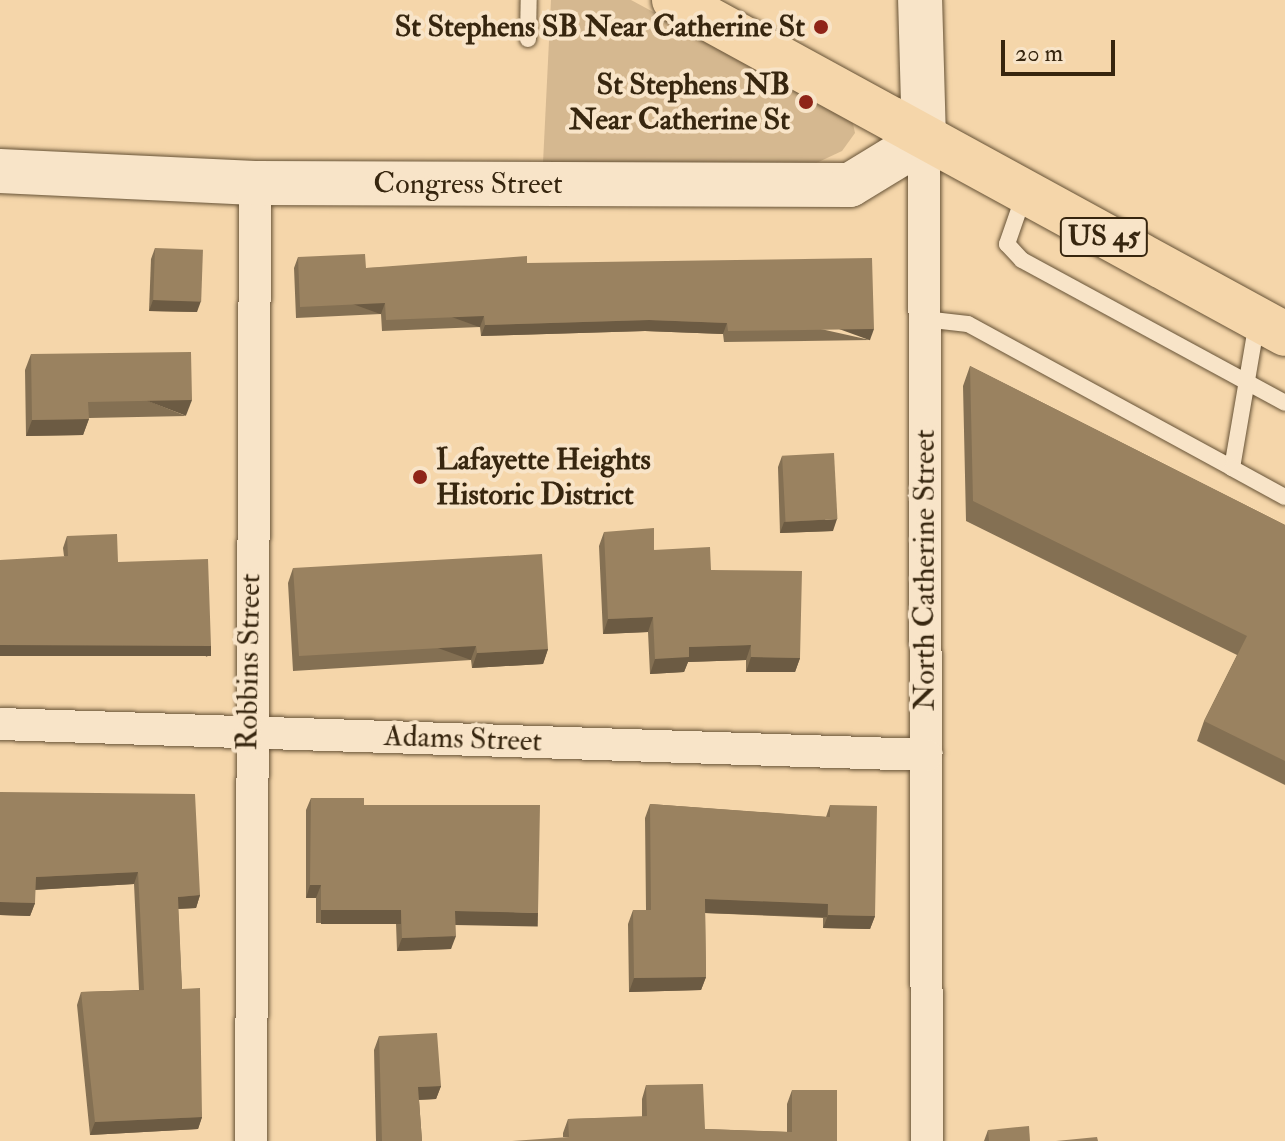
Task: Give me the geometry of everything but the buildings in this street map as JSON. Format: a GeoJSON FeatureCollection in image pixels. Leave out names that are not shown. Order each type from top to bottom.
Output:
{"type":"FeatureCollection","features":[{"type":"Feature","properties":{"kind":"main road","name":"US 45"},"geometry":{"type":"LineString","coordinates":[[674,0],[1024,195],[1271,326]]}},
{"type":"Feature","properties":{"kind":"street","name":"North Catherine Street"},"geometry":{"type":"LineString","coordinates":[[920,0],[924,140],[927,1141]]}},
{"type":"Feature","properties":{"kind":"street","name":"Congress Street"},"geometry":{"type":"LineString","coordinates":[[0,171],[255,183],[850,185],[924,140]]}},
{"type":"Feature","properties":{"kind":"street","name":"Robbins Street"},"geometry":{"type":"LineString","coordinates":[[251,1141],[248,732],[255,183]]}},
{"type":"Feature","properties":{"kind":"street","name":"Adams Street"},"geometry":{"type":"LineString","coordinates":[[0,724],[926,755]]}},
{"type":"Feature","properties":{"kind":"lane"},"geometry":{"type":"LineString","coordinates":[[528,39],[529,0]]}},
{"type":"Feature","properties":{"kind":"lane"},"geometry":{"type":"LineString","coordinates":[[1024,195],[1007,244],[1022,260],[1285,403]]}},
{"type":"Feature","properties":{"kind":"lane"},"geometry":{"type":"LineString","coordinates":[[924,319],[968,324],[1285,497]]}},
{"type":"Feature","properties":{"kind":"lane"},"geometry":{"type":"LineString","coordinates":[[1232,468],[1242,380],[1271,326]]}},
{"type":"Feature","properties":{"kind":"shaded area"},"geometry":{"type":"Polygon","coordinates":[[[551,0],[631,0],[852,119],[855,133],[842,151],[810,166],[543,163],[551,0]]]}},
{"type":"Feature","properties":{"kind":"place","name":"St Stephens SB Near Catherine St"},"geometry":{"type":"Point","coordinates":[821,27]}},
{"type":"Feature","properties":{"kind":"place","name":"St Stephens NB Near Catherine St"},"geometry":{"type":"Point","coordinates":[806,102]}},
{"type":"Feature","properties":{"kind":"place","name":"Lafayette Heights Historic District"},"geometry":{"type":"Point","coordinates":[420,477]}}]}
